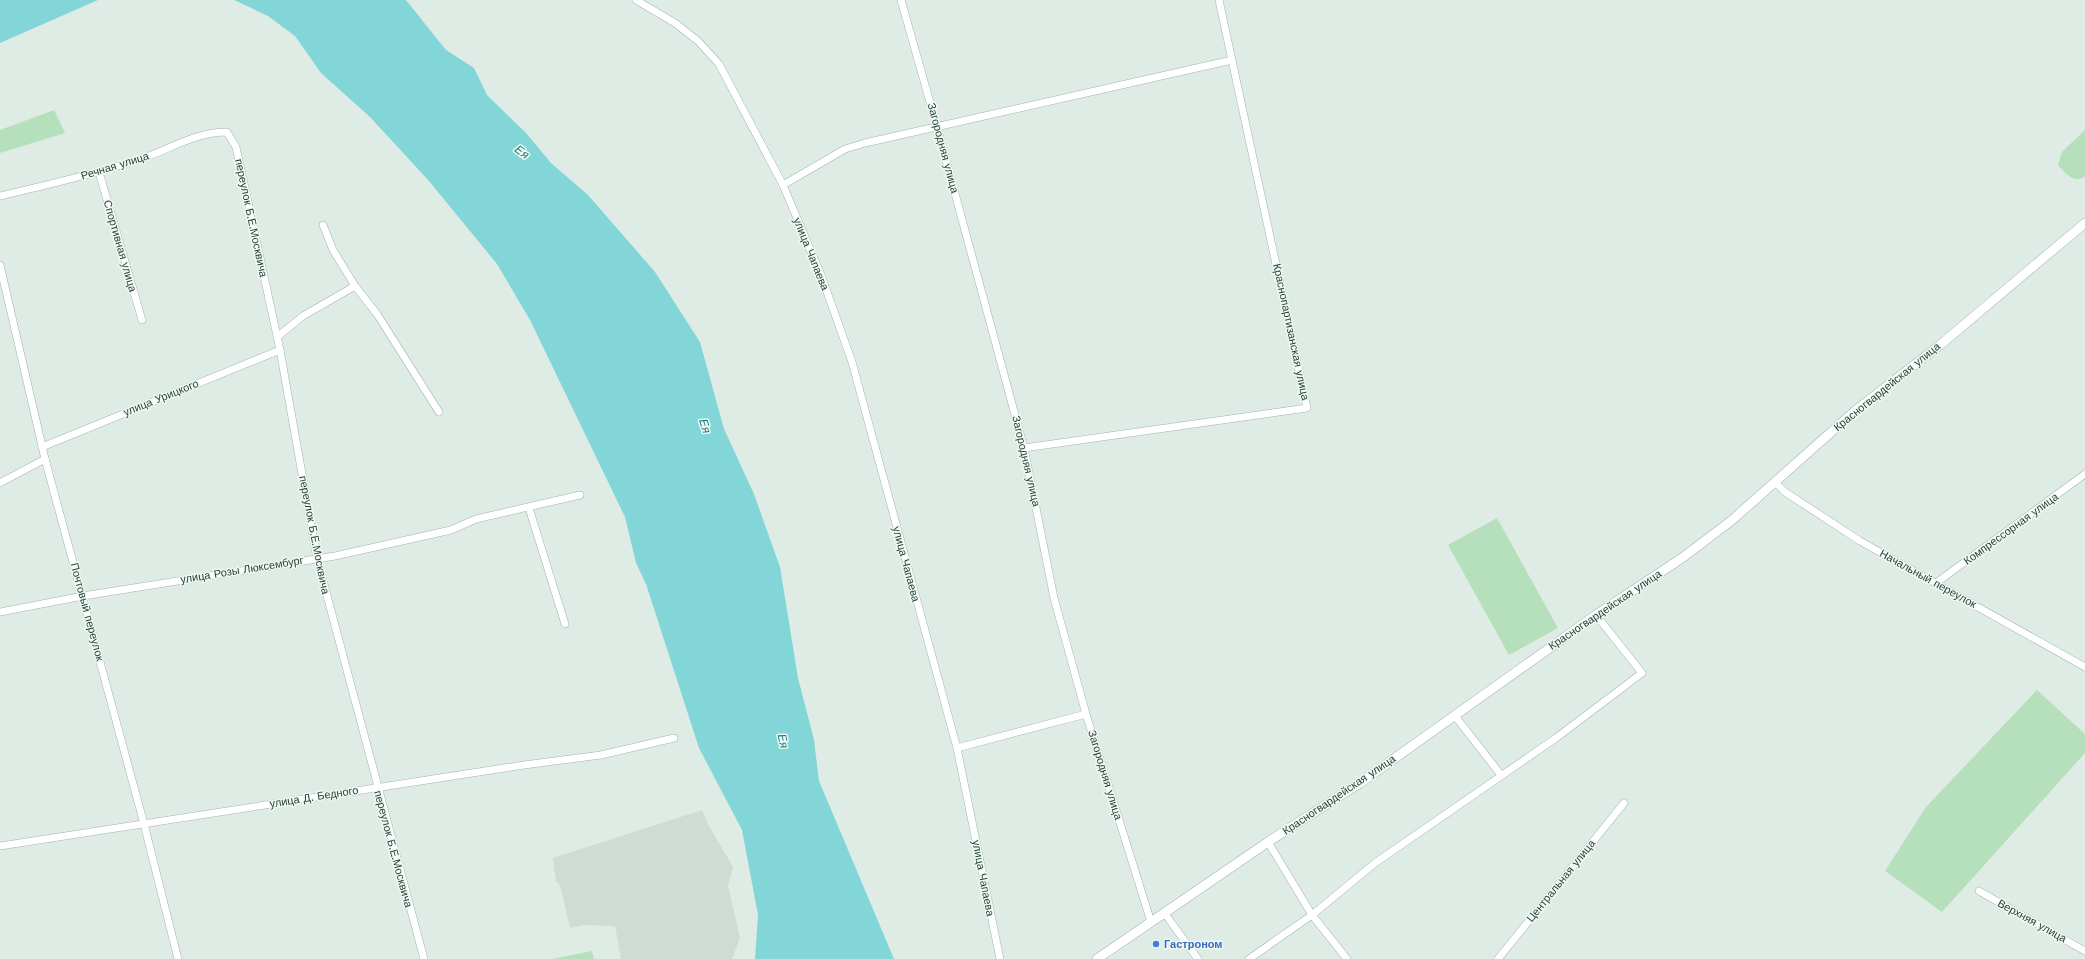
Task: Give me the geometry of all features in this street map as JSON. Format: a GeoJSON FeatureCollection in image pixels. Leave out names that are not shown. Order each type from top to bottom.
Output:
{"type":"FeatureCollection","features":[{"type":"Feature","properties":{"kind":"street","name":"улица Чапаева"},"geometry":{"type":"LineString","coordinates":[[636,0],[680,27],[698,41],[719,64],[783,185],[821,275],[852,362],[957,748],[999,956]]}},
{"type":"Feature","properties":{"kind":"street","name":"Загородняя улица"},"geometry":{"type":"LineString","coordinates":[[901,0],[1024,448],[1054,598],[1086,714],[1151,922]]}},
{"type":"Feature","properties":{"kind":"street","name":"Краснопартизанская улица"},"geometry":{"type":"LineString","coordinates":[[1024,448],[1307,408],[1219,0]]}},
{"type":"Feature","properties":{"kind":"street"},"geometry":{"type":"LineString","coordinates":[[783,185],[845,149],[1232,60]]}},
{"type":"Feature","properties":{"kind":"street","name":"Речная улица"},"geometry":{"type":"LineString","coordinates":[[0,196],[99,172],[150,156],[185,141],[213,132],[227,132]]}},
{"type":"Feature","properties":{"kind":"street","name":"переулок Б.Е.Москвича"},"geometry":{"type":"LineString","coordinates":[[227,132],[236,147],[280,350],[316,558],[376,788],[424,959]]}},
{"type":"Feature","properties":{"kind":"street","name":"Спортивная улица"},"geometry":{"type":"LineString","coordinates":[[99,172],[142,320]]}},
{"type":"Feature","properties":{"kind":"street","name":"Красногвардейская улица"},"geometry":{"type":"LineString","coordinates":[[1096,959],[1165,914],[1268,842],[1360,783],[1596,615],[1682,558],[1731,521],[1776,483],[1855,411],[1940,345],[2085,223]]}},
{"type":"Feature","properties":{"kind":"street"},"geometry":{"type":"LineString","coordinates":[[323,225],[333,250],[355,286],[378,314],[439,412]]}},
{"type":"Feature","properties":{"kind":"street","name":"Почтовый переулок"},"geometry":{"type":"LineString","coordinates":[[0,265],[45,459],[144,824],[178,959]]}},
{"type":"Feature","properties":{"kind":"street"},"geometry":{"type":"LineString","coordinates":[[277,337],[303,316],[355,286]]}},
{"type":"Feature","properties":{"kind":"street","name":"улица Урицкого"},"geometry":{"type":"LineString","coordinates":[[42,447],[280,350]]}},
{"type":"Feature","properties":{"kind":"street"},"geometry":{"type":"LineString","coordinates":[[0,483],[45,459]]}},
{"type":"Feature","properties":{"kind":"street","name":"Компрессорная улица"},"geometry":{"type":"LineString","coordinates":[[1936,584],[2085,474]]}},
{"type":"Feature","properties":{"kind":"street","name":"Начальный переулок"},"geometry":{"type":"LineString","coordinates":[[1776,483],[1785,492],[1860,541],[2085,667]]}},
{"type":"Feature","properties":{"kind":"street","name":"улица Розы Люксембург"},"geometry":{"type":"LineString","coordinates":[[0,612],[83,596],[335,556],[451,530],[476,519],[580,495]]}},
{"type":"Feature","properties":{"kind":"street"},"geometry":{"type":"LineString","coordinates":[[529,508],[565,624]]}},
{"type":"Feature","properties":{"kind":"street"},"geometry":{"type":"LineString","coordinates":[[1249,959],[1312,915],[1375,863],[1556,738],[1642,673],[1596,615]]}},
{"type":"Feature","properties":{"kind":"street"},"geometry":{"type":"LineString","coordinates":[[957,748],[1086,714]]}},
{"type":"Feature","properties":{"kind":"street"},"geometry":{"type":"LineString","coordinates":[[1455,716],[1501,775]]}},
{"type":"Feature","properties":{"kind":"street","name":"улица Д. Бедного"},"geometry":{"type":"LineString","coordinates":[[0,846],[600,755],[674,738]]}},
{"type":"Feature","properties":{"kind":"street","name":"Центральная улица"},"geometry":{"type":"LineString","coordinates":[[1498,959],[1624,802]]}},
{"type":"Feature","properties":{"kind":"street"},"geometry":{"type":"LineString","coordinates":[[1268,842],[1312,915],[1347,959]]}},
{"type":"Feature","properties":{"kind":"street","name":"Верхняя улица"},"geometry":{"type":"LineString","coordinates":[[1979,891],[2085,951]]}},
{"type":"Feature","properties":{"kind":"street"},"geometry":{"type":"LineString","coordinates":[[1165,914],[1198,959]]}},
{"type":"Feature","properties":{"kind":"shaded area"},"geometry":{"type":"Polygon","coordinates":[[[702,810],[708,824],[733,867],[728,886],[740,938],[732,959],[621,959],[615,926],[583,925],[570,928],[560,885],[556,881],[553,858],[702,810]]]}},
{"type":"Feature","properties":{"kind":"green space"},"geometry":{"type":"Polygon","coordinates":[[[54,110],[65,133],[0,153],[0,130],[54,110]]]}},
{"type":"Feature","properties":{"kind":"green space"},"geometry":{"type":"Polygon","coordinates":[[[2085,130],[2085,177],[2077,179],[2070,177],[2058,165],[2062,152],[2085,130]]]}},
{"type":"Feature","properties":{"kind":"green space"},"geometry":{"type":"Polygon","coordinates":[[[1497,518],[1558,628],[1509,655],[1448,545],[1497,518]]]}},
{"type":"Feature","properties":{"kind":"green space"},"geometry":{"type":"Polygon","coordinates":[[[2037,690],[2085,734],[2085,753],[1942,912],[1885,871],[1926,807],[2037,690]]]}},
{"type":"Feature","properties":{"kind":"green space"},"geometry":{"type":"Polygon","coordinates":[[[592,951],[594,959],[553,959],[592,951]]]}},
{"type":"Feature","properties":{"kind":"water"},"geometry":{"type":"Polygon","coordinates":[[[0,0],[98,0],[0,43],[0,0]]]}},
{"type":"Feature","properties":{"kind":"water","name":"Ея"},"geometry":{"type":"Polygon","coordinates":[[[234,0],[406,0],[446,50],[474,68],[487,95],[526,133],[551,163],[588,195],[655,272],[700,342],[724,429],[754,494],[780,567],[798,678],[814,740],[819,781],[894,959],[755,959],[758,915],[742,830],[699,748],[646,584],[636,563],[625,517],[530,320],[497,264],[429,181],[370,117],[321,73],[295,36],[268,16],[234,0]]]}},
{"type":"Feature","properties":{"kind":"place","name":"Гастроном"},"geometry":{"type":"Point","coordinates":[1156,944]}}]}
